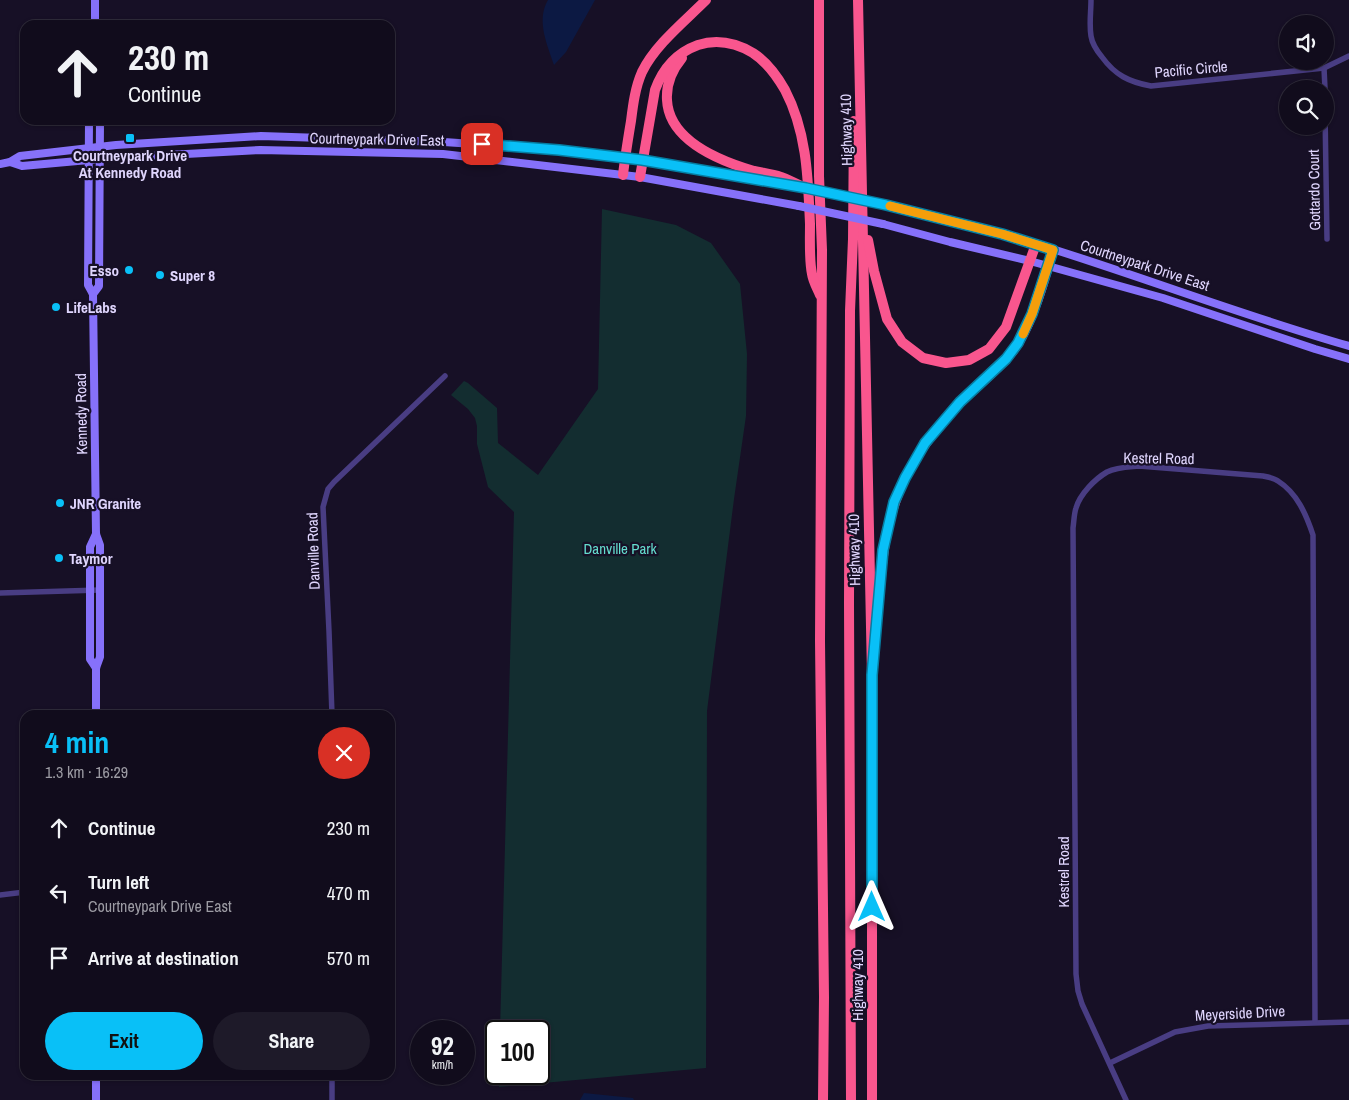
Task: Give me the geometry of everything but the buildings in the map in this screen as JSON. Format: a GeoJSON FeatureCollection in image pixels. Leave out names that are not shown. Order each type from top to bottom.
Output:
{"type":"FeatureCollection","features":[{"type":"Feature","properties":{"kind":"highway"},"geometry":{"type":"LineString","coordinates":[[622,175],[634,100],[643,71],[665,42],[706,0]]}},
{"type":"Feature","properties":{"kind":"highway","name":"Highway 410"},"geometry":{"type":"LineString","coordinates":[[819,0],[819,166],[822,236],[820,641],[824,997],[823,1100]]}},
{"type":"Feature","properties":{"kind":"highway"},"geometry":{"type":"LineString","coordinates":[[851,1100],[850,311],[853,239],[856,0]]}},
{"type":"Feature","properties":{"kind":"highway","name":"Highway 410"},"geometry":{"type":"LineString","coordinates":[[856,0],[872,675],[872,1100]]}},
{"type":"Feature","properties":{"kind":"highway"},"geometry":{"type":"LineString","coordinates":[[640,177],[655,90],[666,67],[676,57],[689,49],[709,42],[734,44],[757,56],[780,82],[790,99],[798,121],[808,169],[812,274],[822,301]]}},
{"type":"Feature","properties":{"kind":"highway"},"geometry":{"type":"LineString","coordinates":[[699,45],[684,56],[669,78],[666,91],[667,102],[669,113],[675,124],[688,140],[709,153],[735,164],[781,177],[806,188]]}},
{"type":"Feature","properties":{"kind":"highway"},"geometry":{"type":"LineString","coordinates":[[860,117],[867,183],[869,245],[874,271],[887,319],[902,342],[923,358],[946,363],[970,360],[989,349],[1006,326],[1036,244]]}},
{"type":"Feature","properties":{"kind":"highway"},"geometry":{"type":"LineString","coordinates":[[872,675],[883,550],[894,502],[925,443],[960,402],[1006,359],[1018,343],[1032,314],[1053,250]]}},
{"type":"Feature","properties":{"kind":"main road"},"geometry":{"type":"LineString","coordinates":[[95,0],[96,20]]}},
{"type":"Feature","properties":{"kind":"main road","name":"Kennedy Road"},"geometry":{"type":"LineString","coordinates":[[89,125],[88,285],[93,294],[96,534],[100,545],[100,657],[96,668],[96,710]]}},
{"type":"Feature","properties":{"kind":"main road","name":"Kennedy Road"},"geometry":{"type":"LineString","coordinates":[[93,294],[99,286],[100,125]]}},
{"type":"Feature","properties":{"kind":"main road","name":"Courtneypark Drive East"},"geometry":{"type":"LineString","coordinates":[[0,164],[10,162],[20,156],[88,148],[261,136],[444,142],[559,150],[642,160],[806,188],[886,205],[1002,234],[1168,287],[1303,333],[1349,346]]}},
{"type":"Feature","properties":{"kind":"main road","name":"Courtneypark Drive East"},"geometry":{"type":"LineString","coordinates":[[10,162],[22,166],[100,159],[260,150],[443,154],[640,177],[800,206],[883,224],[1030,261],[1163,298],[1349,359]]}},
{"type":"Feature","properties":{"kind":"main road","name":"Kennedy Road"},"geometry":{"type":"LineString","coordinates":[[96,534],[90,547],[90,659],[96,668]]}},
{"type":"Feature","properties":{"kind":"main road"},"geometry":{"type":"LineString","coordinates":[[96,1080],[96,1100]]}},
{"type":"Feature","properties":{"kind":"street","name":"Pacific Circle"},"geometry":{"type":"LineString","coordinates":[[1090,0],[1091,37],[1098,52],[1110,68],[1137,84],[1151,86],[1305,70]]}},
{"type":"Feature","properties":{"kind":"street","name":"Pacific Circle"},"geometry":{"type":"LineString","coordinates":[[1334,63],[1349,56]]}},
{"type":"Feature","properties":{"kind":"street","name":"Gottardo Court"},"geometry":{"type":"LineString","coordinates":[[1325,135],[1327,238]]}},
{"type":"Feature","properties":{"kind":"street","name":"Danville Road"},"geometry":{"type":"LineString","coordinates":[[332,710],[323,507],[328,489],[345,470],[445,376]]}},
{"type":"Feature","properties":{"kind":"street","name":"Kestrel Road"},"geometry":{"type":"LineString","coordinates":[[1126,1100],[1082,1004],[1076,974],[1073,528],[1076,506],[1096,480],[1108,472],[1122,467],[1139,466],[1263,476],[1277,480],[1289,490],[1299,502],[1308,518],[1313,535],[1316,1022]]}},
{"type":"Feature","properties":{"kind":"street"},"geometry":{"type":"LineString","coordinates":[[0,593],[100,590]]}},
{"type":"Feature","properties":{"kind":"street"},"geometry":{"type":"LineString","coordinates":[[0,895],[20,893]]}},
{"type":"Feature","properties":{"kind":"street","name":"Meyerside Drive"},"geometry":{"type":"LineString","coordinates":[[1110,1064],[1174,1032],[1208,1026],[1349,1022]]}},
{"type":"Feature","properties":{"kind":"street"},"geometry":{"type":"LineString","coordinates":[[332,1080],[332,1100]]}},
{"type":"Feature","properties":{"kind":"green space","name":"Danville Park"},"geometry":{"type":"Polygon","coordinates":[[[602,209],[676,225],[711,243],[740,284],[747,354],[746,416],[707,711],[706,1068],[550,1082],[550,1020],[500,1020],[514,512],[488,487],[477,444],[475,418],[468,409],[451,395],[464,381],[497,408],[498,443],[538,475],[598,389],[602,209]]]}},
{"type":"Feature","properties":{"kind":"green space","name":"Danville Park"},"geometry":{"type":"Polygon","coordinates":[[[499,1085],[521,1085],[499,1087],[499,1085]]]}},
{"type":"Feature","properties":{"kind":"water"},"geometry":{"type":"Polygon","coordinates":[[[548,0],[595,0],[566,52],[554,65],[543,24],[543,16],[548,0]]]}},
{"type":"Feature","properties":{"kind":"water"},"geometry":{"type":"Polygon","coordinates":[[[584,1093],[633,1098],[634,1100],[580,1100],[584,1093]]]}},
{"type":"Feature","properties":{"kind":"slow traffic"},"geometry":{"type":"LineString","coordinates":[[890,206],[1002,234],[1053,250],[1032,314],[1023,334]]}},
{"type":"Feature","properties":{"kind":"place","name":"Courtneypark Drive At Kennedy Road"},"geometry":{"type":"Point","coordinates":[130,138]}},
{"type":"Feature","properties":{"kind":"place","name":"Esso"},"geometry":{"type":"Point","coordinates":[129,270]}},
{"type":"Feature","properties":{"kind":"place","name":"Super 8"},"geometry":{"type":"Point","coordinates":[160,275]}},
{"type":"Feature","properties":{"kind":"place","name":"LifeLabs"},"geometry":{"type":"Point","coordinates":[56,307]}},
{"type":"Feature","properties":{"kind":"place","name":"JNR Granite"},"geometry":{"type":"Point","coordinates":[60,503]}},
{"type":"Feature","properties":{"kind":"place","name":"Taymor"},"geometry":{"type":"Point","coordinates":[59,558]}},
{"type":"Feature","properties":{"kind":"route"},"geometry":{"type":"LineString","coordinates":[[482,144],[559,150],[642,160],[731,174],[886,205],[1002,234],[1053,250],[1032,314],[1018,343],[1006,359],[960,402],[925,443],[894,502],[883,550],[872,675],[872,907]]}}]}
